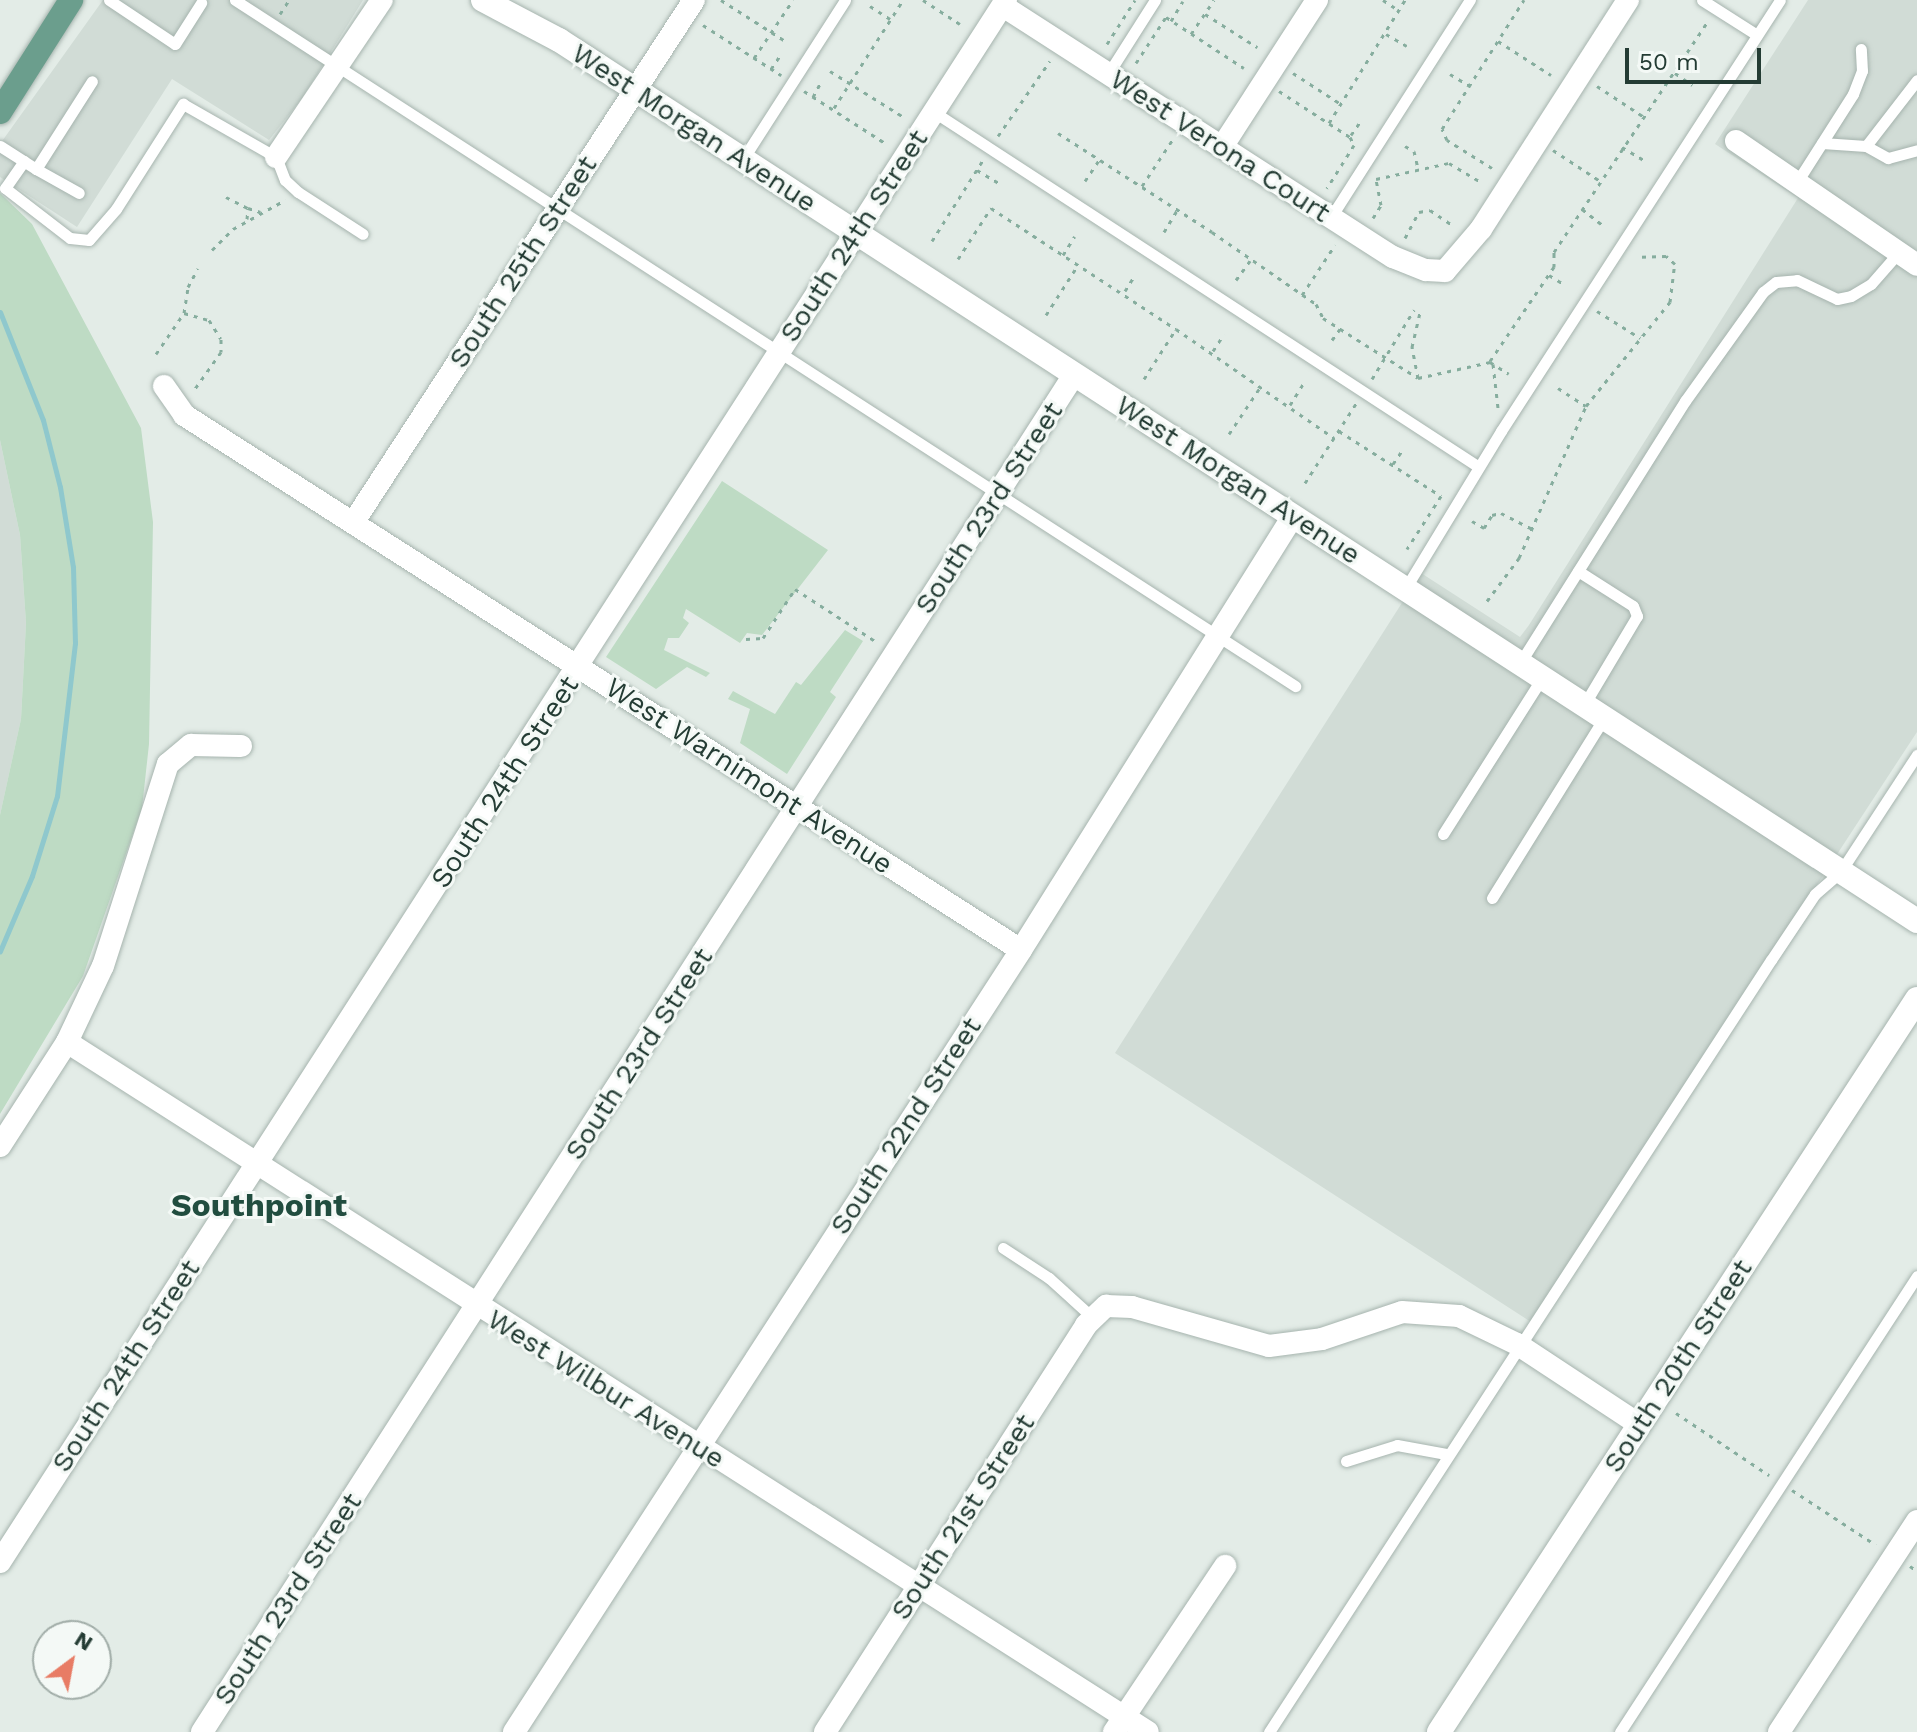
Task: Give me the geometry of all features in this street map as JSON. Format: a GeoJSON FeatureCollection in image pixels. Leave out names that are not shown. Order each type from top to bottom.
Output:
{"type":"FeatureCollection","features":[{"type":"Feature","properties":{"kind":"main road"},"geometry":{"type":"LineString","coordinates":[[0,112],[71,0]]}},
{"type":"Feature","properties":{"kind":"street"},"geometry":{"type":"LineString","coordinates":[[276,157],[382,0]]}},
{"type":"Feature","properties":{"kind":"street","name":"West Morgan Avenue"},"geometry":{"type":"LineString","coordinates":[[483,0],[559,40],[1917,921]]}},
{"type":"Feature","properties":{"kind":"street","name":"West Morgan Avenue"},"geometry":{"type":"LineString","coordinates":[[509,0],[559,40]]}},
{"type":"Feature","properties":{"kind":"street","name":"South 25th Street"},"geometry":{"type":"LineString","coordinates":[[353,523],[694,0]]}},
{"type":"Feature","properties":{"kind":"street"},"geometry":{"type":"LineString","coordinates":[[1222,147],[1317,0]]}},
{"type":"Feature","properties":{"kind":"street","name":"West Verona Court"},"geometry":{"type":"LineString","coordinates":[[1004,3],[1107,74],[1393,257],[1426,270],[1445,271],[1481,229],[1628,0]]}},
{"type":"Feature","properties":{"kind":"street","name":"South 24th Street"},"geometry":{"type":"LineString","coordinates":[[0,1562],[255,1163],[579,668],[854,232],[1004,3]]}},
{"type":"Feature","properties":{"kind":"street"},"geometry":{"type":"LineString","coordinates":[[1736,141],[1908,259]]}},
{"type":"Feature","properties":{"kind":"street","name":"South 23rd Street"},"geometry":{"type":"LineString","coordinates":[[202,1732],[478,1307],[1074,375]]}},
{"type":"Feature","properties":{"kind":"street","name":"West Warnimont Avenue"},"geometry":{"type":"LineString","coordinates":[[164,386],[184,415],[1021,950]]}},
{"type":"Feature","properties":{"kind":"street","name":"South 22nd Street"},"geometry":{"type":"LineString","coordinates":[[514,1732],[696,1446],[1021,950],[1293,516]]}},
{"type":"Feature","properties":{"kind":"street"},"geometry":{"type":"LineString","coordinates":[[0,1146],[67,1042],[103,966],[168,764],[191,745],[241,746]]}},
{"type":"Feature","properties":{"kind":"street","name":"South 20th Street"},"geometry":{"type":"LineString","coordinates":[[1439,1732],[1917,999]]}},
{"type":"Feature","properties":{"kind":"street","name":"West Wilbur Avenue"},"geometry":{"type":"LineString","coordinates":[[67,1042],[919,1586],[1119,1724],[1148,1732]]}},
{"type":"Feature","properties":{"kind":"street"},"geometry":{"type":"LineString","coordinates":[[1099,1312],[1132,1307],[1269,1346],[1295,1345],[1402,1312],[1430,1311],[1483,1325],[1640,1425]]}},
{"type":"Feature","properties":{"kind":"street","name":"South 21st Street"},"geometry":{"type":"LineString","coordinates":[[825,1732],[1099,1312]]}},
{"type":"Feature","properties":{"kind":"street"},"geometry":{"type":"LineString","coordinates":[[1779,1732],[1917,1521]]}},
{"type":"Feature","properties":{"kind":"street"},"geometry":{"type":"LineString","coordinates":[[1119,1724],[1225,1566]]}},
{"type":"Feature","properties":{"kind":"lane"},"geometry":{"type":"LineString","coordinates":[[109,0],[175,44],[201,1]]}},
{"type":"Feature","properties":{"kind":"lane"},"geometry":{"type":"LineString","coordinates":[[235,0],[1295,686]]}},
{"type":"Feature","properties":{"kind":"lane"},"geometry":{"type":"LineString","coordinates":[[253,12],[260,0]]}},
{"type":"Feature","properties":{"kind":"lane"},"geometry":{"type":"LineString","coordinates":[[743,159],[845,0]]}},
{"type":"Feature","properties":{"kind":"lane"},"geometry":{"type":"LineString","coordinates":[[1107,74],[1155,0]]}},
{"type":"Feature","properties":{"kind":"lane"},"geometry":{"type":"LineString","coordinates":[[1331,217],[1470,0]]}},
{"type":"Feature","properties":{"kind":"lane"},"geometry":{"type":"LineString","coordinates":[[1702,0],[1757,35]]}},
{"type":"Feature","properties":{"kind":"lane"},"geometry":{"type":"LineString","coordinates":[[1405,589],[1501,431],[1780,0]]}},
{"type":"Feature","properties":{"kind":"lane"},"geometry":{"type":"LineString","coordinates":[[1797,182],[1857,83],[1861,49]]}},
{"type":"Feature","properties":{"kind":"lane"},"geometry":{"type":"LineString","coordinates":[[1866,146],[1917,80]]}},
{"type":"Feature","properties":{"kind":"lane"},"geometry":{"type":"LineString","coordinates":[[36,169],[92,81]]}},
{"type":"Feature","properties":{"kind":"lane"},"geometry":{"type":"LineString","coordinates":[[24,161],[5,188],[70,238],[89,240],[116,209],[183,104],[276,157],[285,180],[298,192],[363,234]]}},
{"type":"Feature","properties":{"kind":"lane"},"geometry":{"type":"LineString","coordinates":[[934,112],[1479,467]]}},
{"type":"Feature","properties":{"kind":"lane"},"geometry":{"type":"LineString","coordinates":[[1822,143],[1866,146],[1888,158],[1917,150]]}},
{"type":"Feature","properties":{"kind":"lane"},"geometry":{"type":"LineString","coordinates":[[0,146],[79,193]]}},
{"type":"Feature","properties":{"kind":"lane"},"geometry":{"type":"LineString","coordinates":[[1520,663],[1685,401],[1763,292],[1776,282],[1797,280],[1837,299],[1851,296],[1908,259]]}},
{"type":"Feature","properties":{"kind":"lane"},"geometry":{"type":"LineString","coordinates":[[1578,571],[1633,606],[1637,616],[1584,705]]}},
{"type":"Feature","properties":{"kind":"lane"},"geometry":{"type":"LineString","coordinates":[[1443,834],[1542,678]]}},
{"type":"Feature","properties":{"kind":"lane"},"geometry":{"type":"LineString","coordinates":[[1492,898],[1605,718]]}},
{"type":"Feature","properties":{"kind":"lane"},"geometry":{"type":"LineString","coordinates":[[1269,1732],[1517,1344],[1815,894],[1841,871],[1917,755]]}},
{"type":"Feature","properties":{"kind":"lane"},"geometry":{"type":"LineString","coordinates":[[1003,1248],[1099,1312]]}},
{"type":"Feature","properties":{"kind":"lane"},"geometry":{"type":"LineString","coordinates":[[1620,1732],[1917,1276]]}},
{"type":"Feature","properties":{"kind":"lane"},"geometry":{"type":"LineString","coordinates":[[1346,1461],[1397,1445],[1446,1454]]}},
{"type":"Feature","properties":{"kind":"path"},"geometry":{"type":"LineString","coordinates":[[721,0],[787,42]]}},
{"type":"Feature","properties":{"kind":"path"},"geometry":{"type":"LineString","coordinates":[[754,58],[793,0]]}},
{"type":"Feature","properties":{"kind":"path"},"geometry":{"type":"LineString","coordinates":[[833,109],[903,0]]}},
{"type":"Feature","properties":{"kind":"path"},"geometry":{"type":"LineString","coordinates":[[923,0],[960,24]]}},
{"type":"Feature","properties":{"kind":"path"},"geometry":{"type":"LineString","coordinates":[[1107,44],[1135,0]]}},
{"type":"Feature","properties":{"kind":"path"},"geometry":{"type":"LineString","coordinates":[[1191,34],[1214,0]]}},
{"type":"Feature","properties":{"kind":"path"},"geometry":{"type":"LineString","coordinates":[[1383,0],[1400,11]]}},
{"type":"Feature","properties":{"kind":"path"},"geometry":{"type":"LineString","coordinates":[[1329,123],[1405,0]]}},
{"type":"Feature","properties":{"kind":"path"},"geometry":{"type":"LineString","coordinates":[[1492,168],[1447,140],[1442,129],[1524,0]]}},
{"type":"Feature","properties":{"kind":"path"},"geometry":{"type":"LineString","coordinates":[[1171,21],[1183,1]]}},
{"type":"Feature","properties":{"kind":"path"},"geometry":{"type":"LineString","coordinates":[[870,6],[891,19]]}},
{"type":"Feature","properties":{"kind":"path"},"geometry":{"type":"LineString","coordinates":[[1501,431],[1491,363],[1549,275],[1554,252],[1716,9]]}},
{"type":"Feature","properties":{"kind":"path"},"geometry":{"type":"LineString","coordinates":[[1205,14],[1257,47]]}},
{"type":"Feature","properties":{"kind":"path"},"geometry":{"type":"LineString","coordinates":[[1136,63],[1166,17],[1244,68]]}},
{"type":"Feature","properties":{"kind":"path"},"geometry":{"type":"LineString","coordinates":[[706,27],[792,83]]}},
{"type":"Feature","properties":{"kind":"path"},"geometry":{"type":"LineString","coordinates":[[1386,34],[1407,46]]}},
{"type":"Feature","properties":{"kind":"path"},"geometry":{"type":"LineString","coordinates":[[1498,41],[1551,75]]}},
{"type":"Feature","properties":{"kind":"path"},"geometry":{"type":"LineString","coordinates":[[771,69],[781,54]]}},
{"type":"Feature","properties":{"kind":"path"},"geometry":{"type":"LineString","coordinates":[[830,71],[902,116]]}},
{"type":"Feature","properties":{"kind":"path"},"geometry":{"type":"LineString","coordinates":[[1290,71],[1342,104]]}},
{"type":"Feature","properties":{"kind":"path"},"geometry":{"type":"LineString","coordinates":[[1675,73],[1692,85]]}},
{"type":"Feature","properties":{"kind":"path"},"geometry":{"type":"LineString","coordinates":[[1450,74],[1470,86]]}},
{"type":"Feature","properties":{"kind":"path"},"geometry":{"type":"LineString","coordinates":[[813,97],[822,80]]}},
{"type":"Feature","properties":{"kind":"path"},"geometry":{"type":"LineString","coordinates":[[1593,84],[1644,117]]}},
{"type":"Feature","properties":{"kind":"path"},"geometry":{"type":"LineString","coordinates":[[803,91],[885,143]]}},
{"type":"Feature","properties":{"kind":"path"},"geometry":{"type":"LineString","coordinates":[[1285,95],[1350,137],[1354,145],[1327,188]]}},
{"type":"Feature","properties":{"kind":"path"},"geometry":{"type":"LineString","coordinates":[[1350,137],[1360,122]]}},
{"type":"Feature","properties":{"kind":"path"},"geometry":{"type":"LineString","coordinates":[[1058,133],[1101,157],[1178,209],[1302,295],[1340,329],[1418,378],[1491,363],[1509,374]]}},
{"type":"Feature","properties":{"kind":"path"},"geometry":{"type":"LineString","coordinates":[[1142,186],[1174,137]]}},
{"type":"Feature","properties":{"kind":"path"},"geometry":{"type":"LineString","coordinates":[[1405,146],[1414,151],[1418,169]]}},
{"type":"Feature","properties":{"kind":"path"},"geometry":{"type":"LineString","coordinates":[[1622,147],[1644,160]]}},
{"type":"Feature","properties":{"kind":"path"},"geometry":{"type":"LineString","coordinates":[[1551,149],[1600,181]]}},
{"type":"Feature","properties":{"kind":"path"},"geometry":{"type":"LineString","coordinates":[[1085,181],[1101,157]]}},
{"type":"Feature","properties":{"kind":"path"},"geometry":{"type":"LineString","coordinates":[[1373,218],[1381,205],[1376,179],[1449,163],[1482,183]]}},
{"type":"Feature","properties":{"kind":"path"},"geometry":{"type":"LineString","coordinates":[[977,170],[1000,184]]}},
{"type":"Feature","properties":{"kind":"path"},"geometry":{"type":"LineString","coordinates":[[212,250],[247,219],[298,192]]}},
{"type":"Feature","properties":{"kind":"path"},"geometry":{"type":"LineString","coordinates":[[226,197],[260,212]]}},
{"type":"Feature","properties":{"kind":"path"},"geometry":{"type":"LineString","coordinates":[[247,219],[248,208]]}},
{"type":"Feature","properties":{"kind":"path"},"geometry":{"type":"LineString","coordinates":[[958,259],[991,208],[1086,273],[1093,270],[1125,291],[1334,438]]}},
{"type":"Feature","properties":{"kind":"path"},"geometry":{"type":"LineString","coordinates":[[1164,232],[1178,209]]}},
{"type":"Feature","properties":{"kind":"path"},"geometry":{"type":"LineString","coordinates":[[1582,209],[1604,226]]}},
{"type":"Feature","properties":{"kind":"path"},"geometry":{"type":"LineString","coordinates":[[1405,238],[1419,212],[1430,210],[1454,226]]}},
{"type":"Feature","properties":{"kind":"path"},"geometry":{"type":"LineString","coordinates":[[1063,255],[1075,236]]}},
{"type":"Feature","properties":{"kind":"path"},"geometry":{"type":"LineString","coordinates":[[1302,295],[1337,243]]}},
{"type":"Feature","properties":{"kind":"path"},"geometry":{"type":"LineString","coordinates":[[1487,601],[1519,558],[1586,406],[1670,302],[1676,272],[1666,256],[1641,257]]}},
{"type":"Feature","properties":{"kind":"path"},"geometry":{"type":"LineString","coordinates":[[1236,280],[1250,261]]}},
{"type":"Feature","properties":{"kind":"path"},"geometry":{"type":"LineString","coordinates":[[1046,315],[1077,267]]}},
{"type":"Feature","properties":{"kind":"path"},"geometry":{"type":"LineString","coordinates":[[156,354],[184,313],[188,287],[198,268]]}},
{"type":"Feature","properties":{"kind":"path"},"geometry":{"type":"LineString","coordinates":[[1125,291],[1135,275]]}},
{"type":"Feature","properties":{"kind":"path"},"geometry":{"type":"LineString","coordinates":[[1549,275],[1565,285]]}},
{"type":"Feature","properties":{"kind":"path"},"geometry":{"type":"LineString","coordinates":[[1584,303],[1640,338]]}},
{"type":"Feature","properties":{"kind":"path"},"geometry":{"type":"LineString","coordinates":[[1418,378],[1412,347],[1420,311]]}},
{"type":"Feature","properties":{"kind":"path"},"geometry":{"type":"LineString","coordinates":[[184,313],[209,320],[221,339],[217,360],[194,390]]}},
{"type":"Feature","properties":{"kind":"path"},"geometry":{"type":"LineString","coordinates":[[1144,379],[1176,329]]}},
{"type":"Feature","properties":{"kind":"path"},"geometry":{"type":"LineString","coordinates":[[1332,340],[1340,329]]}},
{"type":"Feature","properties":{"kind":"path"},"geometry":{"type":"LineString","coordinates":[[1212,352],[1224,334]]}},
{"type":"Feature","properties":{"kind":"path"},"geometry":{"type":"LineString","coordinates":[[1290,405],[1303,384]]}},
{"type":"Feature","properties":{"kind":"path"},"geometry":{"type":"LineString","coordinates":[[1229,434],[1261,386]]}},
{"type":"Feature","properties":{"kind":"path"},"geometry":{"type":"LineString","coordinates":[[1558,388],[1586,406]]}},
{"type":"Feature","properties":{"kind":"path"},"geometry":{"type":"LineString","coordinates":[[1339,431],[1441,496],[1407,549]]}},
{"type":"Feature","properties":{"kind":"path"},"geometry":{"type":"LineString","coordinates":[[1393,464],[1403,449]]}},
{"type":"Feature","properties":{"kind":"path"},"geometry":{"type":"LineString","coordinates":[[1472,521],[1484,528],[1496,512],[1532,529]]}},
{"type":"Feature","properties":{"kind":"path"},"geometry":{"type":"LineString","coordinates":[[746,639],[763,638],[795,589],[875,641]]}},
{"type":"Feature","properties":{"kind":"path"},"geometry":{"type":"LineString","coordinates":[[1676,1413],[1917,1571]]}},
{"type":"Feature","properties":{"kind":"shaded area"},"geometry":{"type":"Polygon","coordinates":[[[103,0],[363,0],[303,97],[269,140],[172,79],[77,227],[0,177],[0,144],[103,0]]]}},
{"type":"Feature","properties":{"kind":"shaded area"},"geometry":{"type":"Polygon","coordinates":[[[1808,0],[1917,0],[1917,732],[1531,1322],[1115,1053],[1421,573],[1520,637],[1529,625],[1798,198],[1715,144],[1808,0]]]}},
{"type":"Feature","properties":{"kind":"shaded area"},"geometry":{"type":"Polygon","coordinates":[[[0,440],[20,535],[26,623],[21,719],[0,815],[0,440]]]}},
{"type":"Feature","properties":{"kind":"green space"},"geometry":{"type":"Polygon","coordinates":[[[0,193],[32,224],[141,428],[153,522],[149,744],[142,808],[83,976],[0,1114],[0,815],[21,719],[26,623],[20,535],[0,440],[0,193]]]}},
{"type":"Feature","properties":{"kind":"green space"},"geometry":{"type":"Polygon","coordinates":[[[722,481],[828,550],[762,635],[747,633],[740,643],[686,609],[683,618],[689,623],[679,638],[668,638],[664,650],[710,673],[706,677],[687,667],[656,689],[606,657],[722,481]]]}},
{"type":"Feature","properties":{"kind":"green space"},"geometry":{"type":"Polygon","coordinates":[[[845,630],[863,641],[830,692],[836,697],[787,774],[740,743],[750,709],[728,699],[733,691],[775,714],[796,682],[801,685],[845,630]]]}},
{"type":"Feature","properties":{"kind":"waterway"},"geometry":{"type":"LineString","coordinates":[[0,312],[43,420],[60,487],[73,567],[75,643],[57,796],[32,876],[0,951]]}},
{"type":"Feature","properties":{"kind":"district","name":"Southpoint"},"geometry":{"type":"Point","coordinates":[259,1205]}}]}
